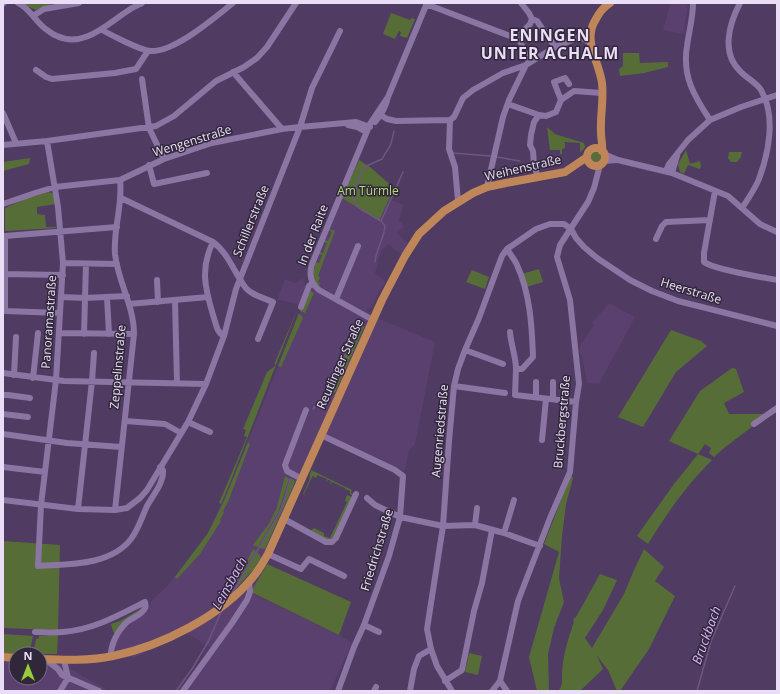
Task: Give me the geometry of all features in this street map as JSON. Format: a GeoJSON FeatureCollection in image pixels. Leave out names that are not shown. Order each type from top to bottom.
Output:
{"type":"FeatureCollection","features":[{"type":"Feature","properties":{"kind":"main road"},"geometry":{"type":"LineString","coordinates":[[597,158],[601,134],[602,83],[590,43],[590,32],[599,13],[610,3]]}},
{"type":"Feature","properties":{"kind":"main road","name":"Weihenstraße"},"geometry":{"type":"LineString","coordinates":[[458,201],[487,187],[565,172],[597,158]]}},
{"type":"Feature","properties":{"kind":"main road","name":"Reutlinger Straße"},"geometry":{"type":"LineString","coordinates":[[48,659],[92,659],[111,657],[130,652],[160,641],[187,628],[217,610],[243,588],[268,554],[373,320],[398,269],[419,234],[458,201]]}},
{"type":"Feature","properties":{"kind":"street"},"geometry":{"type":"LineString","coordinates":[[18,3],[22,5],[43,28],[58,37],[70,39],[81,38],[102,30],[129,9],[142,3]]}},
{"type":"Feature","properties":{"kind":"street"},"geometry":{"type":"LineString","coordinates":[[33,16],[44,9],[79,3]]}},
{"type":"Feature","properties":{"kind":"street"},"geometry":{"type":"LineString","coordinates":[[102,30],[148,51],[158,51],[182,40],[205,26],[233,3]]}},
{"type":"Feature","properties":{"kind":"street"},"geometry":{"type":"LineString","coordinates":[[3,145],[47,141],[156,126],[170,119],[216,81],[250,63],[261,54],[296,3]]}},
{"type":"Feature","properties":{"kind":"street"},"geometry":{"type":"LineString","coordinates":[[427,3],[516,38],[521,43],[528,64],[508,104],[487,187]]}},
{"type":"Feature","properties":{"kind":"street","name":"In der Raite"},"geometry":{"type":"LineString","coordinates":[[373,320],[319,290],[312,283],[310,275],[312,264],[368,129],[387,104],[388,97],[427,3]]}},
{"type":"Feature","properties":{"kind":"street"},"geometry":{"type":"LineString","coordinates":[[521,3],[532,19],[537,21],[549,41],[555,47]]}},
{"type":"Feature","properties":{"kind":"street"},"geometry":{"type":"LineString","coordinates":[[693,3],[692,20],[686,47],[687,76],[692,92],[710,120]]}},
{"type":"Feature","properties":{"kind":"street"},"geometry":{"type":"LineString","coordinates":[[740,3],[736,10],[730,31],[729,49],[732,62],[742,73],[760,88],[765,99],[770,118],[768,145],[759,180],[742,208]]}},
{"type":"Feature","properties":{"kind":"street"},"geometry":{"type":"LineString","coordinates":[[516,38],[530,24],[532,19]]}},
{"type":"Feature","properties":{"kind":"street","name":"Schillerstraße"},"geometry":{"type":"LineString","coordinates":[[115,510],[127,508],[140,498],[147,490],[188,422],[206,384],[224,336],[236,289],[300,128],[312,88],[340,31]]}},
{"type":"Feature","properties":{"kind":"street"},"geometry":{"type":"LineString","coordinates":[[379,114],[387,119],[396,121],[450,120],[454,117],[459,104],[468,93],[503,73],[528,64],[555,47],[577,38],[583,33],[590,32]]}},
{"type":"Feature","properties":{"kind":"street"},"geometry":{"type":"LineString","coordinates":[[577,38],[584,39],[590,43]]}},
{"type":"Feature","properties":{"kind":"street"},"geometry":{"type":"LineString","coordinates":[[36,70],[52,79],[115,73],[136,69],[148,51]]}},
{"type":"Feature","properties":{"kind":"street"},"geometry":{"type":"LineString","coordinates":[[233,72],[282,129]]}},
{"type":"Feature","properties":{"kind":"street"},"geometry":{"type":"LineString","coordinates":[[561,100],[554,82],[565,78],[569,84]]}},
{"type":"Feature","properties":{"kind":"street"},"geometry":{"type":"LineString","coordinates":[[142,79],[149,128],[164,159]]}},
{"type":"Feature","properties":{"kind":"street"},"geometry":{"type":"LineString","coordinates":[[508,104],[529,112],[546,116],[556,112],[561,100],[574,91],[602,93]]}},
{"type":"Feature","properties":{"kind":"street"},"geometry":{"type":"LineString","coordinates":[[669,172],[669,164],[688,140],[710,120],[777,95]]}},
{"type":"Feature","properties":{"kind":"street"},"geometry":{"type":"LineString","coordinates":[[3,113],[16,143]]}},
{"type":"Feature","properties":{"kind":"street"},"geometry":{"type":"LineString","coordinates":[[538,177],[534,165],[534,151],[530,145],[534,122],[539,115]]}},
{"type":"Feature","properties":{"kind":"street"},"geometry":{"type":"LineString","coordinates":[[450,120],[449,149],[455,167],[458,201]]}},
{"type":"Feature","properties":{"kind":"street","name":"Wengenstraße"},"geometry":{"type":"LineString","coordinates":[[3,204],[55,188],[120,180],[149,165],[212,143],[282,129],[345,124],[368,129]]}},
{"type":"Feature","properties":{"kind":"street","name":"Panoramastraße"},"geometry":{"type":"LineString","coordinates":[[47,141],[61,231],[63,275],[56,380],[41,505],[38,566],[87,563],[113,553],[126,545],[137,530],[147,506],[164,477],[163,470],[160,467]]}},
{"type":"Feature","properties":{"kind":"street"},"geometry":{"type":"LineString","coordinates":[[597,158],[618,160],[669,172],[728,196],[760,224],[777,232]]}},
{"type":"Feature","properties":{"kind":"street","name":"Bruckbergstraße"},"geometry":{"type":"LineString","coordinates":[[540,546],[570,472],[579,384],[570,300],[557,257],[560,246],[588,202],[598,174],[597,158]]}},
{"type":"Feature","properties":{"kind":"street"},"geometry":{"type":"LineString","coordinates":[[149,165],[154,184],[207,173]]}},
{"type":"Feature","properties":{"kind":"street","name":"Zeppelinstraße"},"geometry":{"type":"LineString","coordinates":[[115,510],[134,334],[133,319],[117,264],[115,245],[116,227],[121,198],[120,180]]}},
{"type":"Feature","properties":{"kind":"street"},"geometry":{"type":"LineString","coordinates":[[715,191],[704,262],[744,274],[777,280]]}},
{"type":"Feature","properties":{"kind":"street"},"geometry":{"type":"LineString","coordinates":[[121,198],[213,242],[222,250],[246,288],[257,296],[273,302],[258,339]]}},
{"type":"Feature","properties":{"kind":"street"},"geometry":{"type":"LineString","coordinates":[[656,239],[662,226],[666,222],[710,220]]}},
{"type":"Feature","properties":{"kind":"street","name":"Augenriedstraße"},"geometry":{"type":"LineString","coordinates":[[452,691],[445,680],[431,649],[427,629],[443,526],[454,386],[458,369],[502,256],[507,249],[536,229],[550,224],[564,224],[571,229]]}},
{"type":"Feature","properties":{"kind":"street"},"geometry":{"type":"LineString","coordinates":[[60,313],[5,311],[5,236],[116,227]]}},
{"type":"Feature","properties":{"kind":"street","name":"Heerstraße"},"geometry":{"type":"LineString","coordinates":[[571,229],[576,238],[590,253],[622,275],[652,292],[678,301],[777,326]]}},
{"type":"Feature","properties":{"kind":"street"},"geometry":{"type":"LineString","coordinates":[[213,242],[205,262],[205,286],[218,330],[224,336]]}},
{"type":"Feature","properties":{"kind":"street"},"geometry":{"type":"LineString","coordinates":[[336,299],[358,246]]}},
{"type":"Feature","properties":{"kind":"street"},"geometry":{"type":"LineString","coordinates":[[507,249],[517,265],[528,298],[532,331],[533,357],[522,369],[516,369]]}},
{"type":"Feature","properties":{"kind":"street"},"geometry":{"type":"LineString","coordinates":[[63,263],[117,264]]}},
{"type":"Feature","properties":{"kind":"street"},"geometry":{"type":"LineString","coordinates":[[84,334],[86,264]]}},
{"type":"Feature","properties":{"kind":"street"},"geometry":{"type":"LineString","coordinates":[[4,274],[63,275]]}},
{"type":"Feature","properties":{"kind":"street"},"geometry":{"type":"LineString","coordinates":[[156,280],[158,302]]}},
{"type":"Feature","properties":{"kind":"street"},"geometry":{"type":"LineString","coordinates":[[301,307],[309,286],[312,283]]}},
{"type":"Feature","properties":{"kind":"street"},"geometry":{"type":"LineString","coordinates":[[62,296],[85,298],[127,296]]}},
{"type":"Feature","properties":{"kind":"street"},"geometry":{"type":"LineString","coordinates":[[107,297],[109,334]]}},
{"type":"Feature","properties":{"kind":"street"},"geometry":{"type":"LineString","coordinates":[[129,304],[208,297]]}},
{"type":"Feature","properties":{"kind":"street"},"geometry":{"type":"LineString","coordinates":[[175,301],[177,383]]}},
{"type":"Feature","properties":{"kind":"street"},"geometry":{"type":"LineString","coordinates":[[510,332],[511,344],[516,361],[515,395],[576,402]]}},
{"type":"Feature","properties":{"kind":"street"},"geometry":{"type":"LineString","coordinates":[[33,378],[38,333]]}},
{"type":"Feature","properties":{"kind":"street"},"geometry":{"type":"LineString","coordinates":[[59,333],[134,334]]}},
{"type":"Feature","properties":{"kind":"street"},"geometry":{"type":"LineString","coordinates":[[14,375],[16,337]]}},
{"type":"Feature","properties":{"kind":"street"},"geometry":{"type":"LineString","coordinates":[[465,350],[503,364]]}},
{"type":"Feature","properties":{"kind":"street"},"geometry":{"type":"LineString","coordinates":[[78,509],[94,354]]}},
{"type":"Feature","properties":{"kind":"street"},"geometry":{"type":"LineString","coordinates":[[3,374],[56,380],[206,384]]}},
{"type":"Feature","properties":{"kind":"street"},"geometry":{"type":"LineString","coordinates":[[536,382],[536,397]]}},
{"type":"Feature","properties":{"kind":"street"},"geometry":{"type":"LineString","coordinates":[[553,382],[553,399]]}},
{"type":"Feature","properties":{"kind":"street"},"geometry":{"type":"LineString","coordinates":[[454,386],[505,393]]}},
{"type":"Feature","properties":{"kind":"street"},"geometry":{"type":"LineString","coordinates":[[3,396],[8,395],[30,398]]}},
{"type":"Feature","properties":{"kind":"street"},"geometry":{"type":"LineString","coordinates":[[542,440],[546,399]]}},
{"type":"Feature","properties":{"kind":"street"},"geometry":{"type":"LineString","coordinates":[[754,424],[777,408]]}},
{"type":"Feature","properties":{"kind":"street"},"geometry":{"type":"LineString","coordinates":[[302,479],[287,471],[285,465],[306,410]]}},
{"type":"Feature","properties":{"kind":"street"},"geometry":{"type":"LineString","coordinates":[[3,414],[28,417]]}},
{"type":"Feature","properties":{"kind":"street"},"geometry":{"type":"LineString","coordinates":[[125,421],[165,424],[181,433]]}},
{"type":"Feature","properties":{"kind":"street"},"geometry":{"type":"LineString","coordinates":[[188,422],[210,432]]}},
{"type":"Feature","properties":{"kind":"street"},"geometry":{"type":"LineString","coordinates":[[3,434],[85,445],[121,447]]}},
{"type":"Feature","properties":{"kind":"street","name":"Friedrichstraße"},"geometry":{"type":"LineString","coordinates":[[321,435],[395,470],[403,476],[400,517],[389,556],[364,625],[354,647],[340,690]]}},
{"type":"Feature","properties":{"kind":"street"},"geometry":{"type":"LineString","coordinates":[[3,467],[45,472]]}},
{"type":"Feature","properties":{"kind":"street"},"geometry":{"type":"LineString","coordinates":[[284,519],[326,542],[332,542],[336,538],[356,494]]}},
{"type":"Feature","properties":{"kind":"street"},"geometry":{"type":"LineString","coordinates":[[366,498],[400,517],[443,526],[475,525],[504,533],[540,546],[518,601],[500,681],[492,691]]}},
{"type":"Feature","properties":{"kind":"street"},"geometry":{"type":"LineString","coordinates":[[3,500],[78,509],[115,510]]}},
{"type":"Feature","properties":{"kind":"street"},"geometry":{"type":"LineString","coordinates":[[504,533],[514,500]]}},
{"type":"Feature","properties":{"kind":"street"},"geometry":{"type":"LineString","coordinates":[[475,525],[477,508]]}},
{"type":"Feature","properties":{"kind":"street"},"geometry":{"type":"LineString","coordinates":[[445,680],[462,670],[474,611],[482,583],[492,530]]}},
{"type":"Feature","properties":{"kind":"street"},"geometry":{"type":"LineString","coordinates":[[268,554],[301,569],[309,559],[344,576]]}},
{"type":"Feature","properties":{"kind":"street"},"geometry":{"type":"LineString","coordinates":[[183,691],[232,623],[246,600],[250,592],[249,581]]}},
{"type":"Feature","properties":{"kind":"street"},"geometry":{"type":"LineString","coordinates":[[35,632],[64,632],[94,626],[145,602],[144,611],[127,622],[120,632],[111,648],[111,657]]}},
{"type":"Feature","properties":{"kind":"street"},"geometry":{"type":"LineString","coordinates":[[364,625],[379,632]]}},
{"type":"Feature","properties":{"kind":"street"},"geometry":{"type":"LineString","coordinates":[[410,691],[414,669],[419,656],[431,649]]}},
{"type":"Feature","properties":{"kind":"street"},"geometry":{"type":"LineString","coordinates":[[58,669],[64,660]]}},
{"type":"Feature","properties":{"kind":"street"},"geometry":{"type":"LineString","coordinates":[[60,691],[68,678],[64,660]]}},
{"type":"Feature","properties":{"kind":"street"},"geometry":{"type":"LineString","coordinates":[[48,663],[58,669],[62,675],[99,691]]}},
{"type":"Feature","properties":{"kind":"street"},"geometry":{"type":"LineString","coordinates":[[500,681],[507,691]]}},
{"type":"Feature","properties":{"kind":"shaded area"},"geometry":{"type":"Polygon","coordinates":[[[672,3],[688,3],[684,34],[663,30],[670,5],[672,3]]]}},
{"type":"Feature","properties":{"kind":"shaded area"},"geometry":{"type":"Polygon","coordinates":[[[342,198],[379,221],[389,199],[404,205],[399,220],[404,226],[397,233],[408,243],[401,254],[388,244],[381,251],[375,273],[386,282],[379,292],[372,307],[366,310],[379,319],[435,342],[415,444],[409,450],[405,471],[323,435],[267,564],[251,593],[339,635],[352,643],[330,691],[184,691],[213,649],[186,633],[136,657],[109,659],[117,640],[125,627],[148,610],[152,600],[168,585],[208,533],[235,473],[302,307],[294,303],[277,300],[285,279],[296,283],[303,278],[306,287],[311,282],[314,268],[342,198]]]}},
{"type":"Feature","properties":{"kind":"shaded area"},"geometry":{"type":"Polygon","coordinates":[[[609,303],[635,317],[599,384],[587,383],[582,356],[579,351],[581,344],[594,325],[592,323],[609,303]]]}},
{"type":"Feature","properties":{"kind":"shaded area"},"geometry":{"type":"Polygon","coordinates":[[[3,659],[8,659],[8,686],[48,686],[48,661],[58,662],[109,691],[3,691],[3,659]]]}},
{"type":"Feature","properties":{"kind":"green space"},"geometry":{"type":"Polygon","coordinates":[[[21,3],[54,3],[36,10],[21,3]]]}},
{"type":"Feature","properties":{"kind":"green space"},"geometry":{"type":"Polygon","coordinates":[[[391,13],[410,20],[412,18],[415,19],[407,38],[400,36],[401,32],[399,31],[395,39],[383,34],[391,13]]]}},
{"type":"Feature","properties":{"kind":"green space"},"geometry":{"type":"Polygon","coordinates":[[[623,53],[639,53],[640,63],[668,62],[668,67],[644,73],[620,76],[619,69],[623,66],[623,53]]]}},
{"type":"Feature","properties":{"kind":"green space"},"geometry":{"type":"Polygon","coordinates":[[[547,127],[555,134],[584,143],[585,147],[580,152],[580,143],[564,142],[565,148],[562,149],[562,154],[560,154],[560,150],[550,150],[547,127]]]}},
{"type":"Feature","properties":{"kind":"green space"},"geometry":{"type":"Polygon","coordinates":[[[686,150],[690,164],[700,161],[701,166],[700,169],[688,165],[684,174],[680,172],[678,164],[686,150]]]}},
{"type":"Feature","properties":{"kind":"green space"},"geometry":{"type":"Polygon","coordinates":[[[594,152],[598,152],[600,153],[600,161],[594,162],[591,159],[591,155],[594,152]]]}},
{"type":"Feature","properties":{"kind":"green space"},"geometry":{"type":"Polygon","coordinates":[[[729,152],[742,152],[741,157],[737,162],[731,162],[728,158],[729,152]]]}},
{"type":"Feature","properties":{"kind":"green space"},"geometry":{"type":"Polygon","coordinates":[[[30,158],[29,164],[3,171],[3,162],[30,158]]]}},
{"type":"Feature","properties":{"kind":"green space","name":"Am Türmle"},"geometry":{"type":"Polygon","coordinates":[[[359,160],[370,167],[394,188],[379,221],[342,198],[359,160]]]}},
{"type":"Feature","properties":{"kind":"green space"},"geometry":{"type":"Polygon","coordinates":[[[49,192],[54,194],[55,204],[37,207],[37,214],[45,215],[46,227],[56,228],[5,231],[5,208],[27,198],[49,192]]]}},
{"type":"Feature","properties":{"kind":"green space"},"geometry":{"type":"Polygon","coordinates":[[[329,229],[335,231],[318,276],[320,278],[318,282],[320,283],[319,286],[314,277],[314,268],[316,262],[319,263],[322,255],[319,254],[320,252],[323,253],[327,243],[324,242],[325,240],[328,241],[332,232],[329,229]]]}},
{"type":"Feature","properties":{"kind":"green space"},"geometry":{"type":"Polygon","coordinates":[[[539,269],[543,282],[526,287],[522,274],[539,269]]]}},
{"type":"Feature","properties":{"kind":"green space"},"geometry":{"type":"Polygon","coordinates":[[[472,270],[489,277],[485,289],[466,282],[472,270]]]}},
{"type":"Feature","properties":{"kind":"green space"},"geometry":{"type":"Polygon","coordinates":[[[309,290],[314,293],[305,313],[300,311],[309,290]]]}},
{"type":"Feature","properties":{"kind":"green space"},"geometry":{"type":"Polygon","coordinates":[[[298,308],[221,504],[219,503],[247,437],[244,436],[246,430],[243,429],[267,372],[275,366],[275,362],[298,308]]]}},
{"type":"Feature","properties":{"kind":"green space"},"geometry":{"type":"Polygon","coordinates":[[[299,313],[303,318],[281,367],[278,366],[299,313]]]}},
{"type":"Feature","properties":{"kind":"green space"},"geometry":{"type":"Polygon","coordinates":[[[363,322],[364,327],[335,393],[329,390],[347,351],[363,322]]]}},
{"type":"Feature","properties":{"kind":"green space"},"geometry":{"type":"Polygon","coordinates":[[[671,330],[701,341],[707,346],[676,372],[643,427],[618,417],[671,330]]]}},
{"type":"Feature","properties":{"kind":"green space"},"geometry":{"type":"Polygon","coordinates":[[[732,368],[736,369],[744,392],[724,403],[729,414],[769,414],[714,457],[709,453],[711,448],[705,444],[698,454],[669,441],[700,391],[732,368]]]}},
{"type":"Feature","properties":{"kind":"green space"},"geometry":{"type":"Polygon","coordinates":[[[248,442],[250,444],[228,502],[223,511],[221,521],[200,554],[177,579],[175,577],[208,533],[224,501],[248,442]]]}},
{"type":"Feature","properties":{"kind":"green space"},"geometry":{"type":"Polygon","coordinates":[[[698,454],[712,460],[677,500],[648,544],[637,536],[674,484],[698,454]]]}},
{"type":"Feature","properties":{"kind":"green space"},"geometry":{"type":"Polygon","coordinates":[[[311,470],[352,490],[351,493],[353,496],[350,494],[350,491],[345,488],[332,482],[330,485],[331,481],[328,480],[326,483],[327,479],[317,475],[316,478],[313,476],[312,477],[304,494],[307,496],[303,494],[309,481],[311,470]]]}},
{"type":"Feature","properties":{"kind":"green space"},"geometry":{"type":"Polygon","coordinates":[[[571,475],[573,478],[566,504],[559,578],[564,602],[554,628],[548,654],[549,691],[537,691],[529,657],[559,552],[544,544],[571,475]]]}},
{"type":"Feature","properties":{"kind":"green space"},"geometry":{"type":"Polygon","coordinates":[[[285,476],[289,479],[278,513],[258,547],[253,545],[270,522],[277,507],[285,476]]]}},
{"type":"Feature","properties":{"kind":"green space"},"geometry":{"type":"Polygon","coordinates":[[[291,478],[295,481],[265,549],[259,548],[280,514],[291,478]]]}},
{"type":"Feature","properties":{"kind":"green space"},"geometry":{"type":"Polygon","coordinates":[[[347,495],[352,497],[335,536],[328,540],[310,531],[314,528],[324,533],[324,536],[330,538],[347,502],[345,501],[347,495]]]}},
{"type":"Feature","properties":{"kind":"green space"},"geometry":{"type":"Polygon","coordinates":[[[3,541],[60,545],[58,630],[3,628],[3,541]]]}},
{"type":"Feature","properties":{"kind":"green space"},"geometry":{"type":"Polygon","coordinates":[[[253,549],[256,551],[228,596],[227,595],[243,564],[245,565],[253,549]]]}},
{"type":"Feature","properties":{"kind":"green space"},"geometry":{"type":"Polygon","coordinates":[[[644,549],[664,567],[655,581],[675,596],[649,649],[620,691],[617,691],[608,670],[597,656],[603,669],[580,691],[558,691],[562,681],[563,660],[574,622],[573,619],[576,617],[600,574],[617,580],[603,610],[585,638],[592,648],[624,594],[644,549]]]}},
{"type":"Feature","properties":{"kind":"green space"},"geometry":{"type":"Polygon","coordinates":[[[257,552],[261,557],[254,569],[234,590],[257,552]]]}},
{"type":"Feature","properties":{"kind":"green space"},"geometry":{"type":"Polygon","coordinates":[[[267,564],[351,602],[339,635],[251,592],[267,564]]]}},
{"type":"Feature","properties":{"kind":"green space"},"geometry":{"type":"Polygon","coordinates":[[[142,608],[143,609],[117,634],[113,632],[111,624],[120,621],[142,608]]]}},
{"type":"Feature","properties":{"kind":"green space"},"geometry":{"type":"Polygon","coordinates":[[[3,634],[33,636],[31,646],[8,646],[8,654],[3,654],[3,634]]]}},
{"type":"Feature","properties":{"kind":"green space"},"geometry":{"type":"Polygon","coordinates":[[[58,635],[57,654],[48,654],[48,646],[35,646],[36,639],[39,638],[39,636],[58,635]]]}},
{"type":"Feature","properties":{"kind":"green space"},"geometry":{"type":"Polygon","coordinates":[[[469,653],[482,656],[478,675],[465,672],[469,653]]]}},
{"type":"Feature","properties":{"kind":"waterway","name":"Leinsbach"},"geometry":{"type":"LineString","coordinates":[[375,262],[385,226],[381,221],[357,206],[354,199],[360,175],[364,167],[382,159],[391,144],[394,131]]}},
{"type":"Feature","properties":{"kind":"waterway"},"geometry":{"type":"LineString","coordinates":[[453,153],[491,156]]}},
{"type":"Feature","properties":{"kind":"waterway"},"geometry":{"type":"LineString","coordinates":[[497,157],[520,161]]}},
{"type":"Feature","properties":{"kind":"waterway"},"geometry":{"type":"LineString","coordinates":[[381,221],[403,172]]}},
{"type":"Feature","properties":{"kind":"waterway","name":"Leinsbach"},"geometry":{"type":"LineString","coordinates":[[313,409],[329,388],[363,321]]}},
{"type":"Feature","properties":{"kind":"waterway","name":"Leinsbach"},"geometry":{"type":"LineString","coordinates":[[232,593],[279,514],[290,479]]}},
{"type":"Feature","properties":{"kind":"waterway","name":"Bruckbach"},"geometry":{"type":"LineString","coordinates":[[697,691],[711,641],[735,586]]}},
{"type":"Feature","properties":{"kind":"waterway","name":"Leinsbach"},"geometry":{"type":"LineString","coordinates":[[176,691],[192,669],[208,642],[222,610]]}},
{"type":"Feature","properties":{"kind":"district","name":"ENINGEN UNTER ACHALM"},"geometry":{"type":"Point","coordinates":[550,44]}}]}
